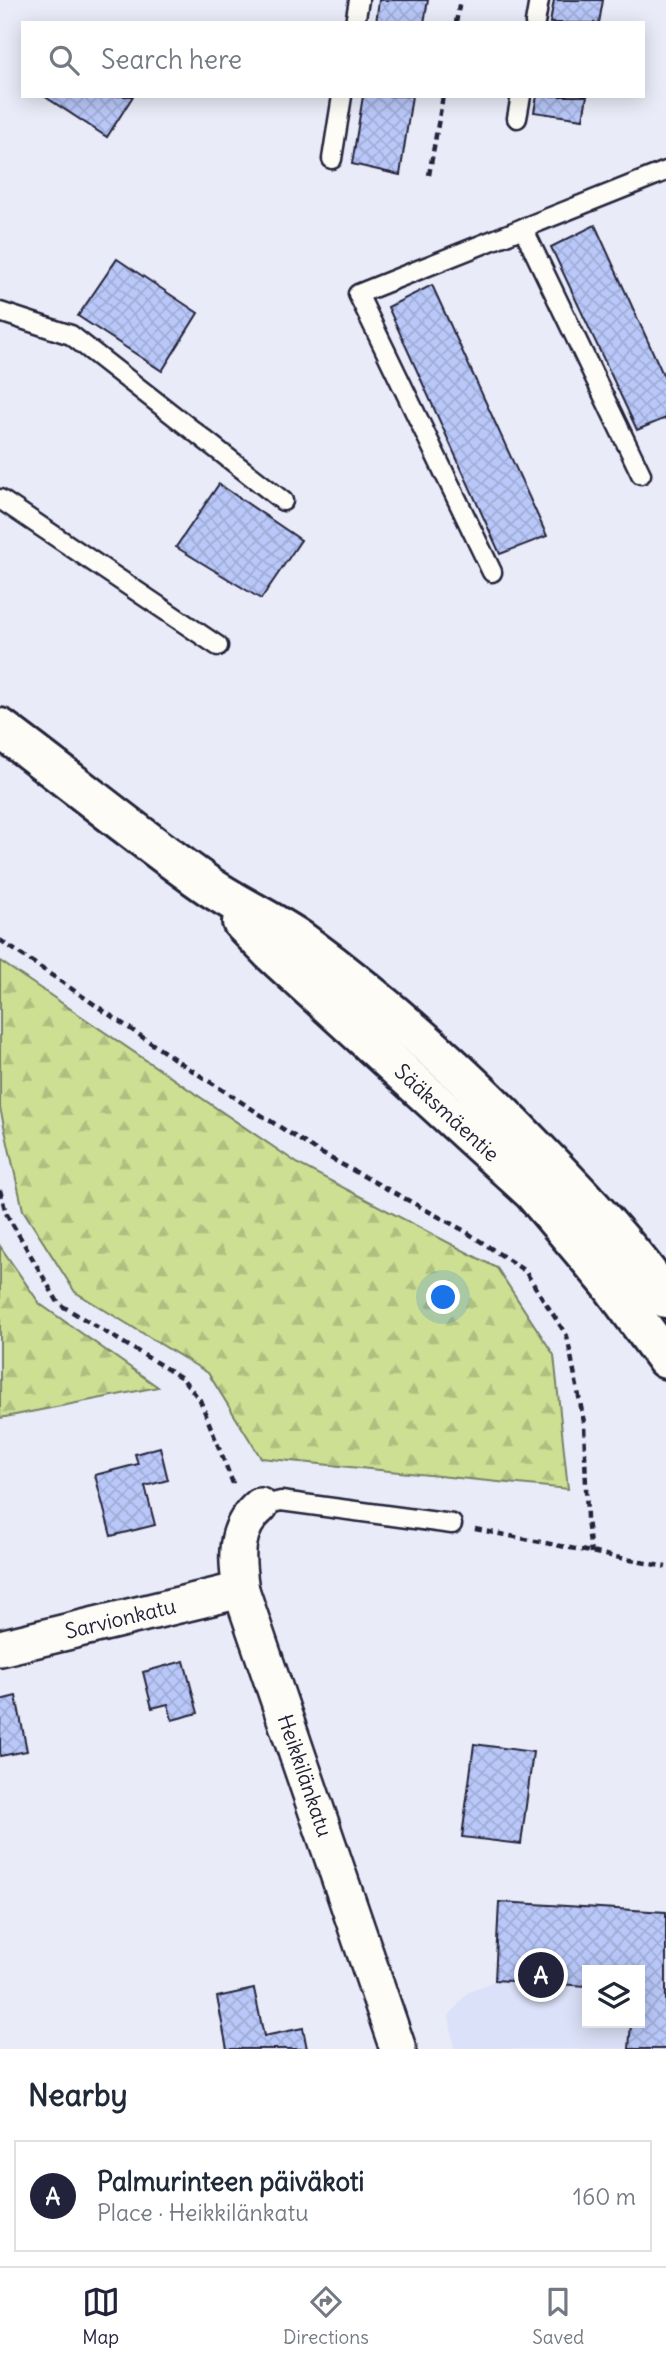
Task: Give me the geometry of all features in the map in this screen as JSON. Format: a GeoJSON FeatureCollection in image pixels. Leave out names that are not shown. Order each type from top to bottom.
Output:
{"type":"FeatureCollection","features":[{"type":"Feature","properties":{"kind":"main road","name":"Sääksmäentie"},"geometry":{"type":"LineString","coordinates":[[0,728],[207,885],[298,939],[368,992],[435,1049],[579,1193],[631,1251],[666,1298]]}},
{"type":"Feature","properties":{"kind":"main road","name":"Sääksmäentie"},"geometry":{"type":"LineString","coordinates":[[207,885],[271,952],[533,1192],[610,1282],[666,1359]]}},
{"type":"Feature","properties":{"kind":"street","name":"Heikkilänkatu"},"geometry":{"type":"LineString","coordinates":[[255,1510],[240,1534],[236,1558],[241,1590],[398,2049]]}},
{"type":"Feature","properties":{"kind":"street","name":"Sarvionkatu"},"geometry":{"type":"LineString","coordinates":[[0,1648],[241,1590]]}},
{"type":"Feature","properties":{"kind":"lane"},"geometry":{"type":"LineString","coordinates":[[355,21],[359,0]]}},
{"type":"Feature","properties":{"kind":"lane"},"geometry":{"type":"LineString","coordinates":[[534,21],[539,0]]}},
{"type":"Feature","properties":{"kind":"lane"},"geometry":{"type":"LineString","coordinates":[[332,159],[342,98]]}},
{"type":"Feature","properties":{"kind":"lane"},"geometry":{"type":"LineString","coordinates":[[517,118],[521,98]]}},
{"type":"Feature","properties":{"kind":"lane"},"geometry":{"type":"LineString","coordinates":[[492,572],[358,294],[666,171]]}},
{"type":"Feature","properties":{"kind":"lane"},"geometry":{"type":"LineString","coordinates":[[523,228],[641,474]]}},
{"type":"Feature","properties":{"kind":"lane"},"geometry":{"type":"LineString","coordinates":[[0,312],[71,335],[283,501]]}},
{"type":"Feature","properties":{"kind":"lane"},"geometry":{"type":"LineString","coordinates":[[0,499],[218,646]]}},
{"type":"Feature","properties":{"kind":"lane"},"geometry":{"type":"LineString","coordinates":[[255,1510],[281,1501],[452,1524]]}},
{"type":"Feature","properties":{"kind":"path"},"geometry":{"type":"LineString","coordinates":[[456,21],[460,0]]}},
{"type":"Feature","properties":{"kind":"path"},"geometry":{"type":"LineString","coordinates":[[429,175],[443,98]]}},
{"type":"Feature","properties":{"kind":"path"},"geometry":{"type":"LineString","coordinates":[[0,940],[179,1062],[317,1151],[465,1231],[525,1271],[567,1336],[584,1422],[587,1519],[591,1553]]}},
{"type":"Feature","properties":{"kind":"path"},"geometry":{"type":"LineString","coordinates":[[0,1189],[6,1213],[59,1304],[182,1378],[200,1400],[230,1478],[255,1510]]}},
{"type":"Feature","properties":{"kind":"path"},"geometry":{"type":"LineString","coordinates":[[452,1524],[666,1567]]}},
{"type":"Feature","properties":{"kind":"shaded area"},"geometry":{"type":"Polygon","coordinates":[[[495,1980],[582,1986],[582,2028],[631,2028],[629,2049],[454,2049],[449,2016],[467,1993],[495,1980]]]}},
{"type":"Feature","properties":{"kind":"green space"},"geometry":{"type":"Polygon","coordinates":[[[0,961],[300,1165],[497,1268],[554,1355],[568,1489],[261,1458],[208,1373],[75,1292],[23,1210],[0,1108],[0,961]]]}},
{"type":"Feature","properties":{"kind":"green space"},"geometry":{"type":"Polygon","coordinates":[[[0,1246],[40,1304],[158,1387],[0,1418],[0,1246]]]}},
{"type":"Feature","properties":{"kind":"building"},"geometry":{"type":"Polygon","coordinates":[[[379,0],[428,0],[424,21],[376,21],[379,0]]]}},
{"type":"Feature","properties":{"kind":"building"},"geometry":{"type":"Polygon","coordinates":[[[554,0],[603,0],[599,21],[550,21],[554,0]]]}},
{"type":"Feature","properties":{"kind":"building"},"geometry":{"type":"Polygon","coordinates":[[[47,98],[132,98],[107,137],[47,98]]]}},
{"type":"Feature","properties":{"kind":"building"},"geometry":{"type":"Polygon","coordinates":[[[363,98],[412,98],[400,175],[352,164],[363,98]]]}},
{"type":"Feature","properties":{"kind":"building"},"geometry":{"type":"Polygon","coordinates":[[[537,98],[587,98],[583,119],[534,112],[537,98]]]}},
{"type":"Feature","properties":{"kind":"building"},"geometry":{"type":"Polygon","coordinates":[[[595,225],[666,381],[666,418],[637,430],[551,247],[595,225]]]}},
{"type":"Feature","properties":{"kind":"building"},"geometry":{"type":"Polygon","coordinates":[[[117,259],[198,313],[162,371],[78,316],[117,259]]]}},
{"type":"Feature","properties":{"kind":"building"},"geometry":{"type":"Polygon","coordinates":[[[432,285],[547,536],[500,554],[388,307],[432,285]]]}},
{"type":"Feature","properties":{"kind":"building"},"geometry":{"type":"Polygon","coordinates":[[[219,484],[301,540],[261,599],[176,547],[219,484]]]}},
{"type":"Feature","properties":{"kind":"building"},"geometry":{"type":"Polygon","coordinates":[[[160,1447],[168,1480],[145,1486],[155,1525],[111,1536],[95,1475],[138,1464],[135,1454],[160,1447]]]}},
{"type":"Feature","properties":{"kind":"building"},"geometry":{"type":"Polygon","coordinates":[[[184,1661],[198,1713],[172,1720],[168,1704],[152,1708],[143,1672],[184,1661]]]}},
{"type":"Feature","properties":{"kind":"building"},"geometry":{"type":"Polygon","coordinates":[[[16,1696],[27,1751],[0,1756],[0,1700],[16,1696]]]}},
{"type":"Feature","properties":{"kind":"building"},"geometry":{"type":"Polygon","coordinates":[[[474,1744],[533,1752],[521,1844],[462,1837],[474,1744]]]}},
{"type":"Feature","properties":{"kind":"building"},"geometry":{"type":"Polygon","coordinates":[[[499,1902],[666,1912],[666,2049],[629,2049],[631,2028],[645,2028],[645,1965],[582,1965],[582,1986],[495,1980],[499,1902]]]}},
{"type":"Feature","properties":{"kind":"building"},"geometry":{"type":"Polygon","coordinates":[[[254,1989],[264,2036],[303,2028],[307,2049],[227,2049],[217,1997],[254,1989]]]}},
{"type":"Feature","properties":{"kind":"place","name":"Palmurinteen päiväkoti"},"geometry":{"type":"Point","coordinates":[541,1975]}}]}
